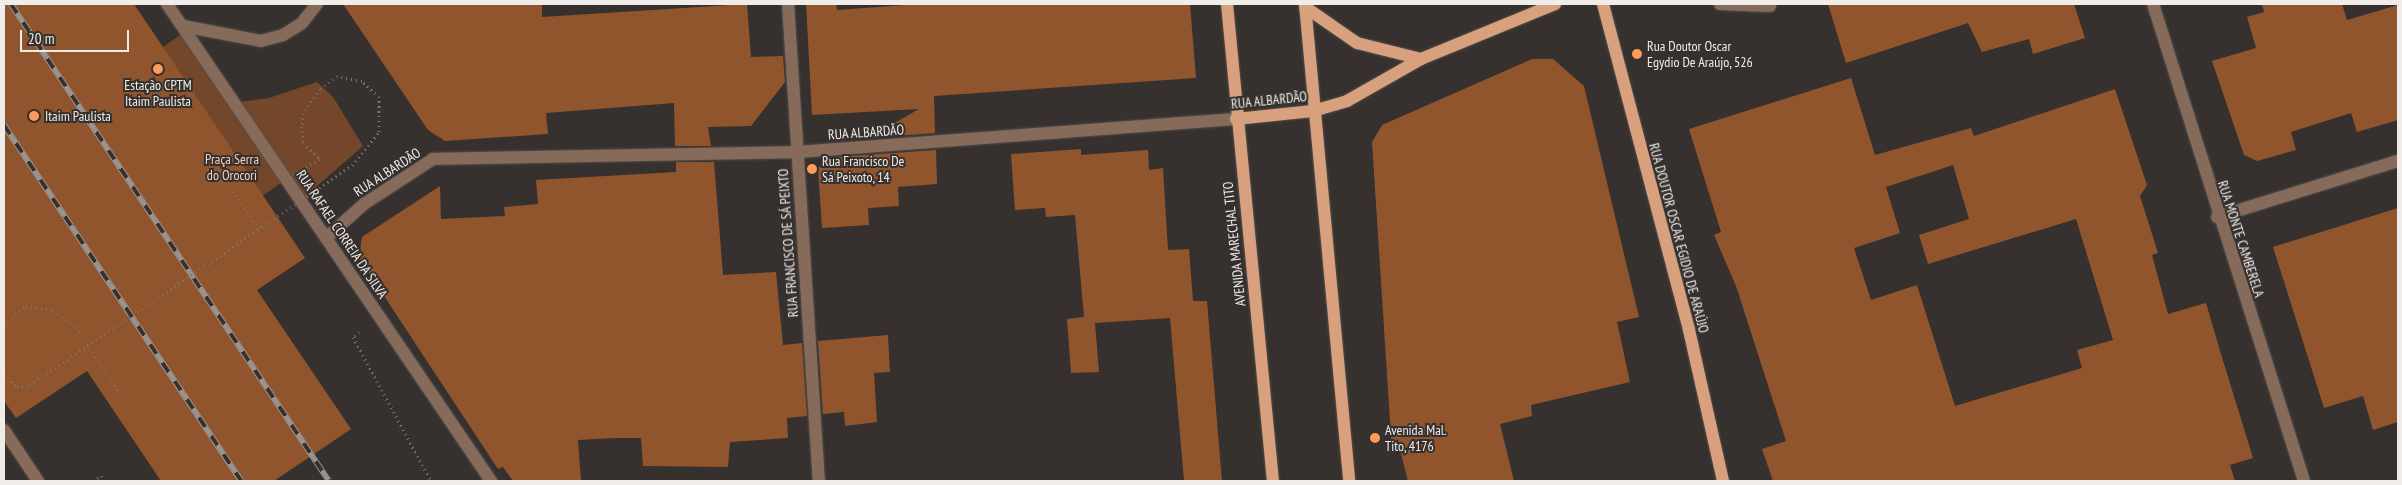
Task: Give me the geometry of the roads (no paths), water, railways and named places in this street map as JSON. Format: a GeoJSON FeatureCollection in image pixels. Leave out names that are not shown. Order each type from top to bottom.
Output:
{"type":"FeatureCollection","features":[{"type":"Feature","properties":{"kind":"main road","name":"AVENIDA MARECHAL TITO"},"geometry":{"type":"LineString","coordinates":[[1227,4],[1236,119],[1273,481]]}},
{"type":"Feature","properties":{"kind":"main road","name":"RUA ALBARDÃO"},"geometry":{"type":"LineString","coordinates":[[1236,119],[1314,111],[1348,101],[1421,59],[1555,4]]}},
{"type":"Feature","properties":{"kind":"main road","name":"RUA DOUTOR OSCAR EGIDIO DE ARAÚJO"},"geometry":{"type":"LineString","coordinates":[[1603,4],[1689,330],[1723,481]]}},
{"type":"Feature","properties":{"kind":"main road"},"geometry":{"type":"LineString","coordinates":[[1305,5],[1357,43],[1421,59]]}},
{"type":"Feature","properties":{"kind":"main road"},"geometry":{"type":"LineString","coordinates":[[1305,5],[1349,481]]}},
{"type":"Feature","properties":{"kind":"street","name":"RUA RAFAEL CORREIA DA SILVA"},"geometry":{"type":"LineString","coordinates":[[167,4],[491,481]]}},
{"type":"Feature","properties":{"kind":"street"},"geometry":{"type":"LineString","coordinates":[[183,26],[261,40],[283,35],[302,23],[318,4]]}},
{"type":"Feature","properties":{"kind":"street","name":"RUA FRANCISCO DE SÁ PEIXTO"},"geometry":{"type":"LineString","coordinates":[[788,4],[819,481]]}},
{"type":"Feature","properties":{"kind":"street"},"geometry":{"type":"LineString","coordinates":[[1720,4],[1770,6]]}},
{"type":"Feature","properties":{"kind":"street","name":"RUA MONTE CAMBERELA"},"geometry":{"type":"LineString","coordinates":[[2152,4],[2217,217],[2304,481]]}},
{"type":"Feature","properties":{"kind":"street","name":"RUA ALBARDÃO"},"geometry":{"type":"LineString","coordinates":[[326,238],[364,204],[433,159],[797,152],[1236,119]]}},
{"type":"Feature","properties":{"kind":"street"},"geometry":{"type":"LineString","coordinates":[[2217,217],[2398,161]]}},
{"type":"Feature","properties":{"kind":"street"},"geometry":{"type":"LineString","coordinates":[[4,430],[38,481]]}},
{"type":"Feature","properties":{"kind":"railway"},"geometry":{"type":"LineString","coordinates":[[11,4],[329,481]]}},
{"type":"Feature","properties":{"kind":"railway"},"geometry":{"type":"LineString","coordinates":[[4,125],[241,481]]}},
{"type":"Feature","properties":{"kind":"place","name":"Rua Doutor Oscar Egydio De Araújo, 526"},"geometry":{"type":"Point","coordinates":[1637,54]}},
{"type":"Feature","properties":{"kind":"place","name":"Estação CPTM Itaim Paulista"},"geometry":{"type":"Point","coordinates":[158,69]}},
{"type":"Feature","properties":{"kind":"place","name":"Itaim Paulista"},"geometry":{"type":"Point","coordinates":[34,116]}},
{"type":"Feature","properties":{"kind":"place","name":"Rua Francisco De Sá Peixoto, 14"},"geometry":{"type":"Point","coordinates":[812,169]}},
{"type":"Feature","properties":{"kind":"place","name":"Avenida Mal. Tito, 4176"},"geometry":{"type":"Point","coordinates":[1375,438]}},
{"type":"Feature","properties":{"kind":"park label","name":"Praça Serra do Orocori"},"geometry":{"type":"Point","coordinates":[232,168]}}]}
